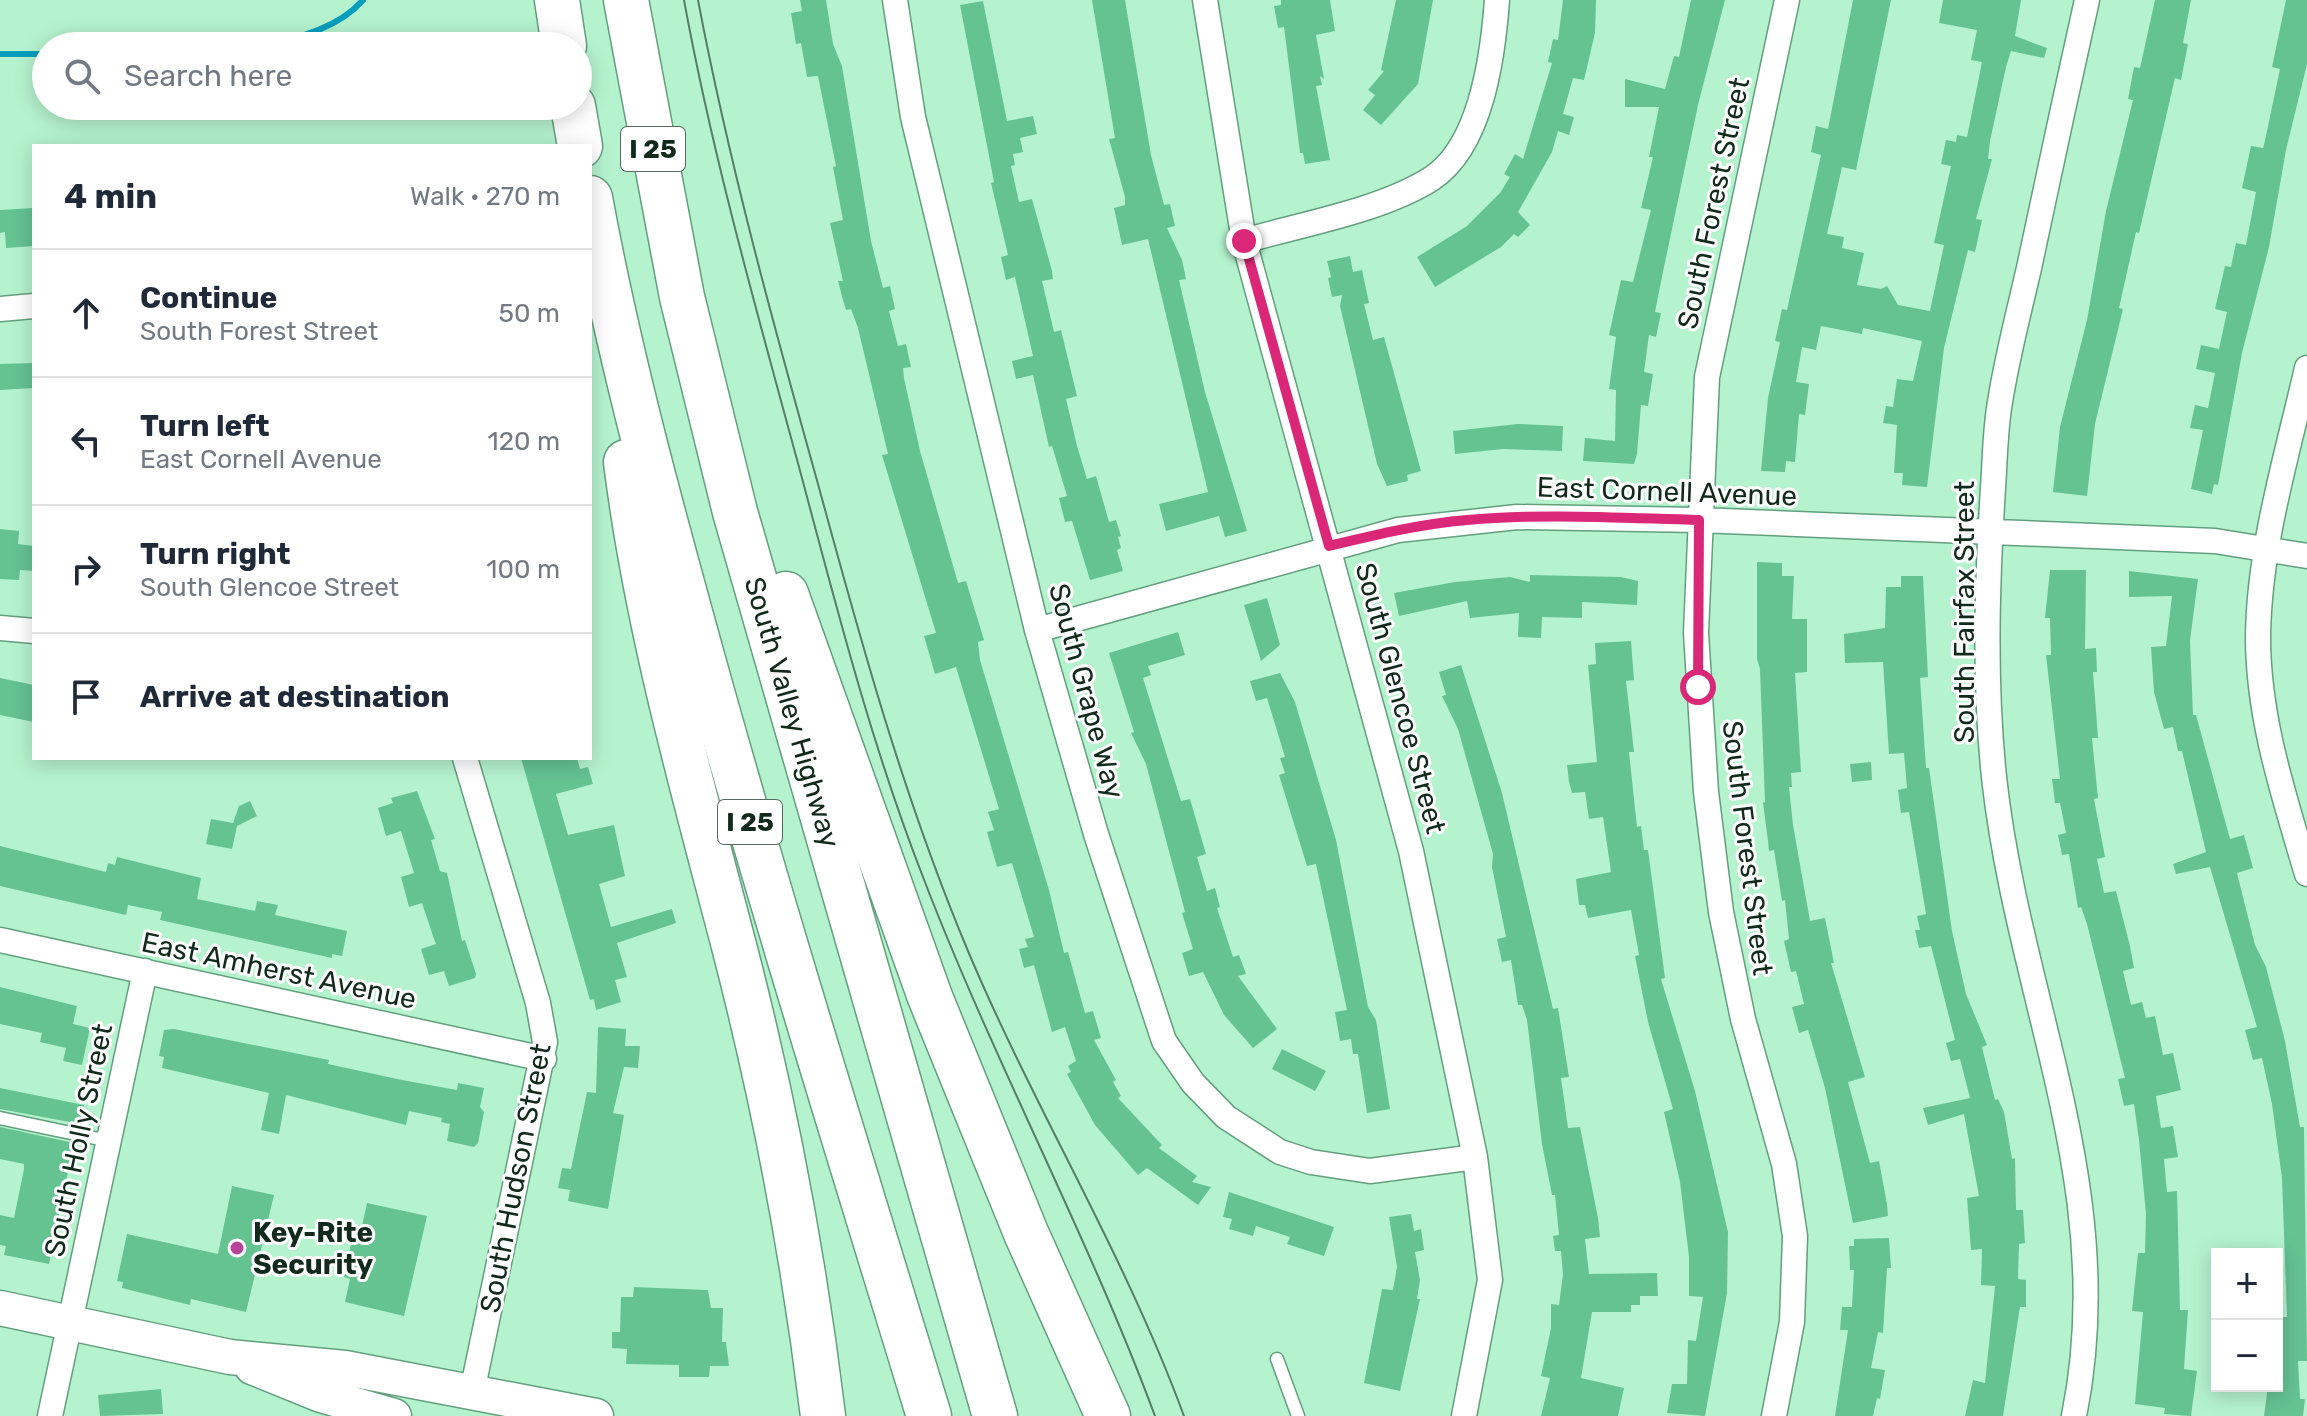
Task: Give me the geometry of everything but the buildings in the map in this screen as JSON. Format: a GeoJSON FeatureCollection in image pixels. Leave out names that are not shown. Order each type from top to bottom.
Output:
{"type":"FeatureCollection","features":[{"type":"Feature","properties":{"kind":"highway"},"geometry":{"type":"LineString","coordinates":[[557,0],[562,32]]}},
{"type":"Feature","properties":{"kind":"highway","name":"South Valley Highway"},"geometry":{"type":"LineString","coordinates":[[626,0],[682,297],[735,512],[995,1416]]}},
{"type":"Feature","properties":{"kind":"highway","name":"I 25"},"geometry":{"type":"LineString","coordinates":[[575,120],[580,144]]}},
{"type":"Feature","properties":{"kind":"highway"},"geometry":{"type":"LineString","coordinates":[[592,210],[645,592],[674,722],[772,1107],[814,1337],[823,1416]]}},
{"type":"Feature","properties":{"kind":"highway","name":"I 25"},"geometry":{"type":"LineString","coordinates":[[592,210],[643,437],[734,771],[929,1416]]}},
{"type":"Feature","properties":{"kind":"highway"},"geometry":{"type":"LineString","coordinates":[[682,297],[930,997],[1026,1233],[1108,1416]]}},
{"type":"Feature","properties":{"kind":"highway"},"geometry":{"type":"LineString","coordinates":[[797,1416],[809,1392],[814,1337]]}},
{"type":"Feature","properties":{"kind":"main road"},"geometry":{"type":"LineString","coordinates":[[0,1308],[230,1357],[331,1366],[470,1404],[596,1416]]}},
{"type":"Feature","properties":{"kind":"main road"},"geometry":{"type":"LineString","coordinates":[[230,1357],[305,1389],[394,1416]]}},
{"type":"Feature","properties":{"kind":"street","name":"South Grape Way"},"geometry":{"type":"LineString","coordinates":[[895,0],[913,117],[1037,630],[1096,834],[1164,1041],[1193,1083],[1226,1117],[1258,1141],[1311,1162],[1370,1171],[1475,1157]]}},
{"type":"Feature","properties":{"kind":"street","name":"South Glencoe Street"},"geometry":{"type":"LineString","coordinates":[[1205,0],[1244,241],[1411,851],[1475,1157],[1490,1280],[1464,1416]]}},
{"type":"Feature","properties":{"kind":"street"},"geometry":{"type":"LineString","coordinates":[[1244,241],[1396,196],[1433,177],[1462,146],[1480,102],[1494,49],[1497,0]]}},
{"type":"Feature","properties":{"kind":"street","name":"South Forest Street"},"geometry":{"type":"LineString","coordinates":[[1774,1416],[1792,1322],[1795,1236],[1784,1164],[1737,993],[1715,871],[1697,660],[1699,520],[1707,377],[1787,0]]}},
{"type":"Feature","properties":{"kind":"street","name":"South Fairfax Street"},"geometry":{"type":"LineString","coordinates":[[2074,1416],[2085,1332],[2083,1214],[2068,1121],[2021,935],[1994,777],[1987,684],[1990,533],[1999,403],[2087,0]]}},
{"type":"Feature","properties":{"kind":"street"},"geometry":{"type":"LineString","coordinates":[[0,309],[32,306]]}},
{"type":"Feature","properties":{"kind":"street"},"geometry":{"type":"LineString","coordinates":[[2307,368],[2267,547],[2260,594],[2260,678],[2281,787],[2307,874]]}},
{"type":"Feature","properties":{"kind":"street","name":"East Cornell Avenue"},"geometry":{"type":"LineString","coordinates":[[1037,630],[1329,546],[1409,528],[1470,520],[1544,516],[1699,520],[2215,541],[2267,547],[2307,556]]}},
{"type":"Feature","properties":{"kind":"street"},"geometry":{"type":"LineString","coordinates":[[0,628],[32,631]]}},
{"type":"Feature","properties":{"kind":"street","name":"South Hudson Street"},"geometry":{"type":"LineString","coordinates":[[466,760],[538,1003],[543,1023],[544,1059],[470,1404]]}},
{"type":"Feature","properties":{"kind":"street","name":"East Amherst Avenue"},"geometry":{"type":"LineString","coordinates":[[0,940],[544,1059]]}},
{"type":"Feature","properties":{"kind":"street","name":"South Holly Street"},"geometry":{"type":"LineString","coordinates":[[50,1416],[145,971]]}},
{"type":"Feature","properties":{"kind":"lane"},"geometry":{"type":"LineString","coordinates":[[0,1118],[109,1141]]}},
{"type":"Feature","properties":{"kind":"lane"},"geometry":{"type":"LineString","coordinates":[[1277,1359],[1298,1416]]}},
{"type":"Feature","properties":{"kind":"waterway"},"geometry":{"type":"LineString","coordinates":[[312,32],[340,19],[363,0]]}},
{"type":"Feature","properties":{"kind":"waterway"},"geometry":{"type":"LineString","coordinates":[[0,54],[32,54]]}},
{"type":"Feature","properties":{"kind":"tram line"},"geometry":{"type":"LineString","coordinates":[[684,0],[708,118],[752,293],[841,622],[887,776],[950,945],[1100,1280],[1155,1416]]}},
{"type":"Feature","properties":{"kind":"tram line"},"geometry":{"type":"LineString","coordinates":[[698,0],[753,243],[867,661],[904,778],[968,951],[1021,1067],[1135,1298],[1184,1416]]}},
{"type":"Feature","properties":{"kind":"place","name":"Key-Rite Security"},"geometry":{"type":"Point","coordinates":[237,1248]}},
{"type":"Feature","properties":{"kind":"route"},"geometry":{"type":"LineString","coordinates":[[1244,241],[1329,546],[1398,530],[1470,520],[1544,516],[1699,520],[1698,687]]}}]}
